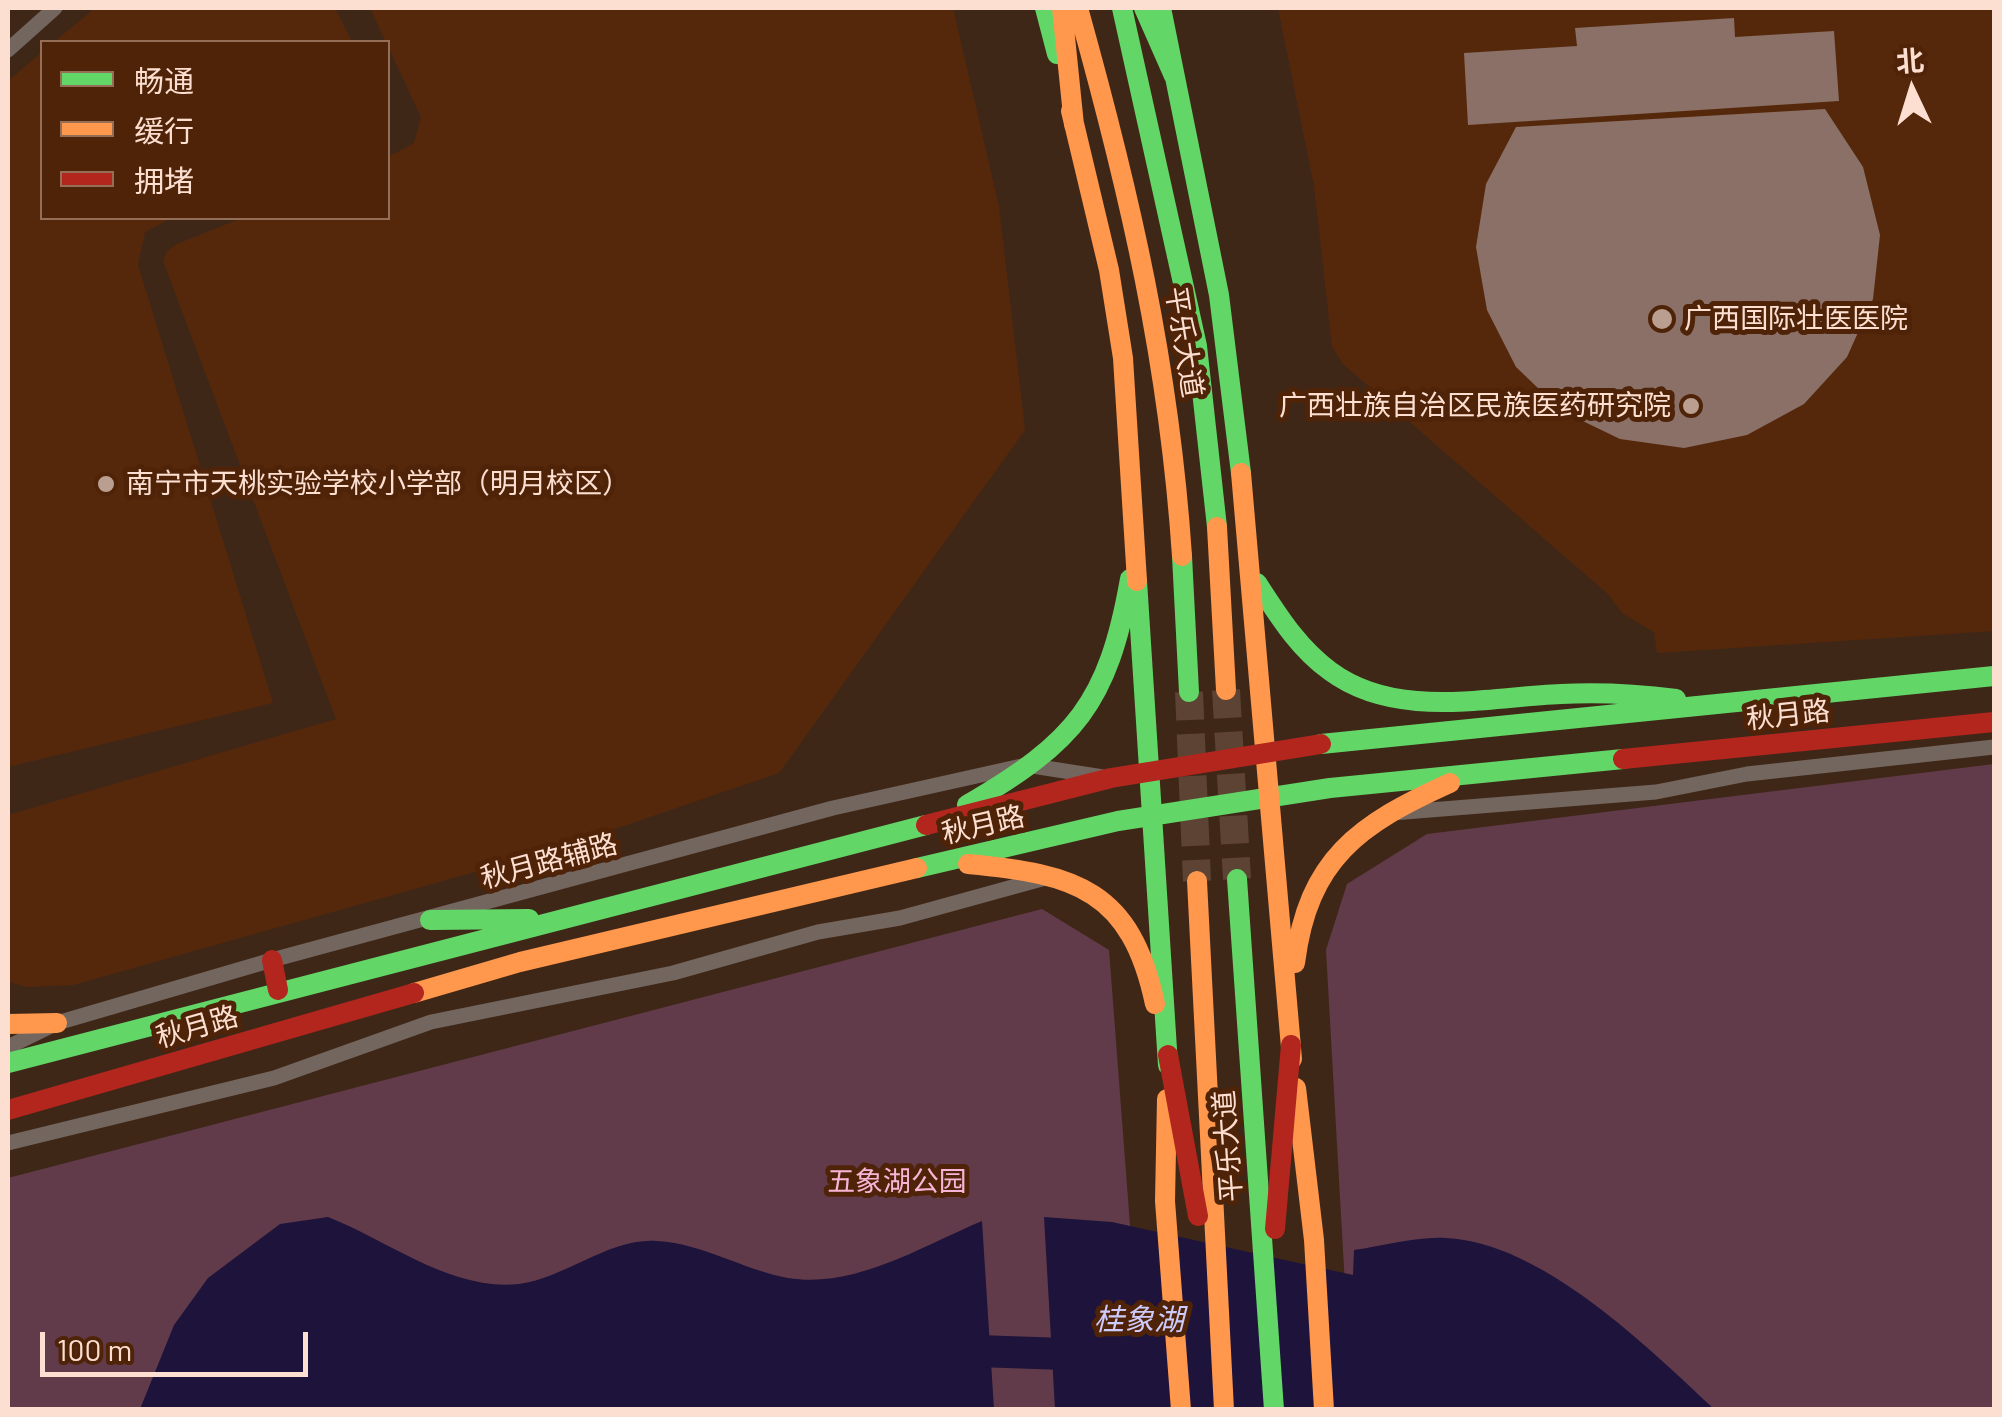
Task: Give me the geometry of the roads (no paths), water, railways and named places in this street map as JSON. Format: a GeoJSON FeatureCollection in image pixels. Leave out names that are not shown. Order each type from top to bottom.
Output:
{"type":"FeatureCollection","features":[{"type":"Feature","properties":{"kind":"main road"},"geometry":{"type":"LineString","coordinates":[[1045,8],[1109,270],[1123,358],[1168,1055],[1165,1202],[1181,1410]]}},
{"type":"Feature","properties":{"kind":"main road"},"geometry":{"type":"LineString","coordinates":[[1062,8],[1074,125]]}},
{"type":"Feature","properties":{"kind":"main road","name":"平乐大道"},"geometry":{"type":"LineString","coordinates":[[1078,8],[1122,164],[1161,350],[1180,534],[1189,692]]}},
{"type":"Feature","properties":{"kind":"main road","name":"平乐大道"},"geometry":{"type":"LineString","coordinates":[[1122,8],[1197,346],[1218,532],[1226,690]]}},
{"type":"Feature","properties":{"kind":"main road"},"geometry":{"type":"LineString","coordinates":[[1144,8],[1174,76]]}},
{"type":"Feature","properties":{"kind":"main road"},"geometry":{"type":"LineString","coordinates":[[1161,8],[1219,295],[1251,573],[1291,1045],[1314,1240],[1324,1410]]}},
{"type":"Feature","properties":{"kind":"main road"},"geometry":{"type":"LineString","coordinates":[[945,818],[1003,785],[1068,736],[1092,708],[1109,677],[1122,639],[1136,528]]}},
{"type":"Feature","properties":{"kind":"main road"},"geometry":{"type":"LineString","coordinates":[[1251,573],[1278,621],[1296,643],[1344,682],[1376,696],[1422,704],[1616,692],[1713,704]]}},
{"type":"Feature","properties":{"kind":"main road","name":"秋月路"},"geometry":{"type":"LineString","coordinates":[[8,1063],[278,990],[1112,778],[1268,752],[1994,676]]}},
{"type":"Feature","properties":{"kind":"main road","name":"秋月路"},"geometry":{"type":"LineString","coordinates":[[8,1110],[520,962],[1150,816],[1270,797],[1471,774],[1994,722]]}},
{"type":"Feature","properties":{"kind":"main road"},"geometry":{"type":"LineString","coordinates":[[1268,1316],[1291,1045],[1296,927],[1310,888],[1328,861],[1382,814],[1471,774]]}},
{"type":"Feature","properties":{"kind":"main road"},"geometry":{"type":"LineString","coordinates":[[946,862],[1054,876],[1106,904],[1141,948],[1168,1055],[1218,1324]]}},
{"type":"Feature","properties":{"kind":"main road","name":"平乐大道"},"geometry":{"type":"LineString","coordinates":[[1237,879],[1274,1410]]}},
{"type":"Feature","properties":{"kind":"main road","name":"平乐大道"},"geometry":{"type":"LineString","coordinates":[[1197,881],[1224,1410]]}},
{"type":"Feature","properties":{"kind":"main road"},"geometry":{"type":"LineString","coordinates":[[430,920],[561,919]]}},
{"type":"Feature","properties":{"kind":"main road"},"geometry":{"type":"LineString","coordinates":[[272,960],[278,990]]}},
{"type":"Feature","properties":{"kind":"main road"},"geometry":{"type":"LineString","coordinates":[[8,1024],[57,1023]]}},
{"type":"Feature","properties":{"kind":"street"},"geometry":{"type":"LineString","coordinates":[[8,50],[55,8]]}},
{"type":"Feature","properties":{"kind":"street"},"geometry":{"type":"LineString","coordinates":[[1382,814],[1656,792],[1747,774],[1994,747]]}},
{"type":"Feature","properties":{"kind":"street","name":"秋月路辅路"},"geometry":{"type":"LineString","coordinates":[[8,1047],[57,1023],[272,960],[833,808],[1026,765],[1112,778]]}},
{"type":"Feature","properties":{"kind":"street"},"geometry":{"type":"LineString","coordinates":[[8,1143],[274,1078],[431,1022],[673,974],[818,932],[900,918],[1054,876]]}},
{"type":"Feature","properties":{"kind":"water"},"geometry":{"type":"Polygon","coordinates":[[[328,1217],[445,1272],[494,1284],[536,1280],[621,1246],[657,1241],[691,1247],[788,1278],[838,1277],[888,1263],[982,1221],[994,1409],[140,1409],[174,1325],[208,1278],[280,1224],[328,1217]]]}},
{"type":"Feature","properties":{"kind":"water","name":"桂象湖"},"geometry":{"type":"Polygon","coordinates":[[[1044,1217],[1112,1222],[1353,1275],[1354,1250],[1435,1238],[1482,1244],[1519,1258],[1591,1302],[1714,1409],[1055,1409],[1044,1217]]]}},
{"type":"Feature","properties":{"kind":"waterway"},"geometry":{"type":"LineString","coordinates":[[948,1350],[1094,1355]]}},
{"type":"Feature","properties":{"kind":"tunnel"},"geometry":{"type":"LineString","coordinates":[[1226,690],[1237,879]]}},
{"type":"Feature","properties":{"kind":"tunnel"},"geometry":{"type":"LineString","coordinates":[[1189,692],[1197,881]]}},
{"type":"Feature","properties":{"kind":"place","name":"广西国际壮医医院"},"geometry":{"type":"Point","coordinates":[1662,319]}},
{"type":"Feature","properties":{"kind":"place","name":"广西壮族自治区民族医药研究院"},"geometry":{"type":"Point","coordinates":[1691,406]}},
{"type":"Feature","properties":{"kind":"place","name":"南宁市天桃实验学校小学部（明月校区）"},"geometry":{"type":"Point","coordinates":[106,484]}},
{"type":"Feature","properties":{"kind":"park label","name":"五象湖公园"},"geometry":{"type":"Point","coordinates":[897,1182]}}]}
